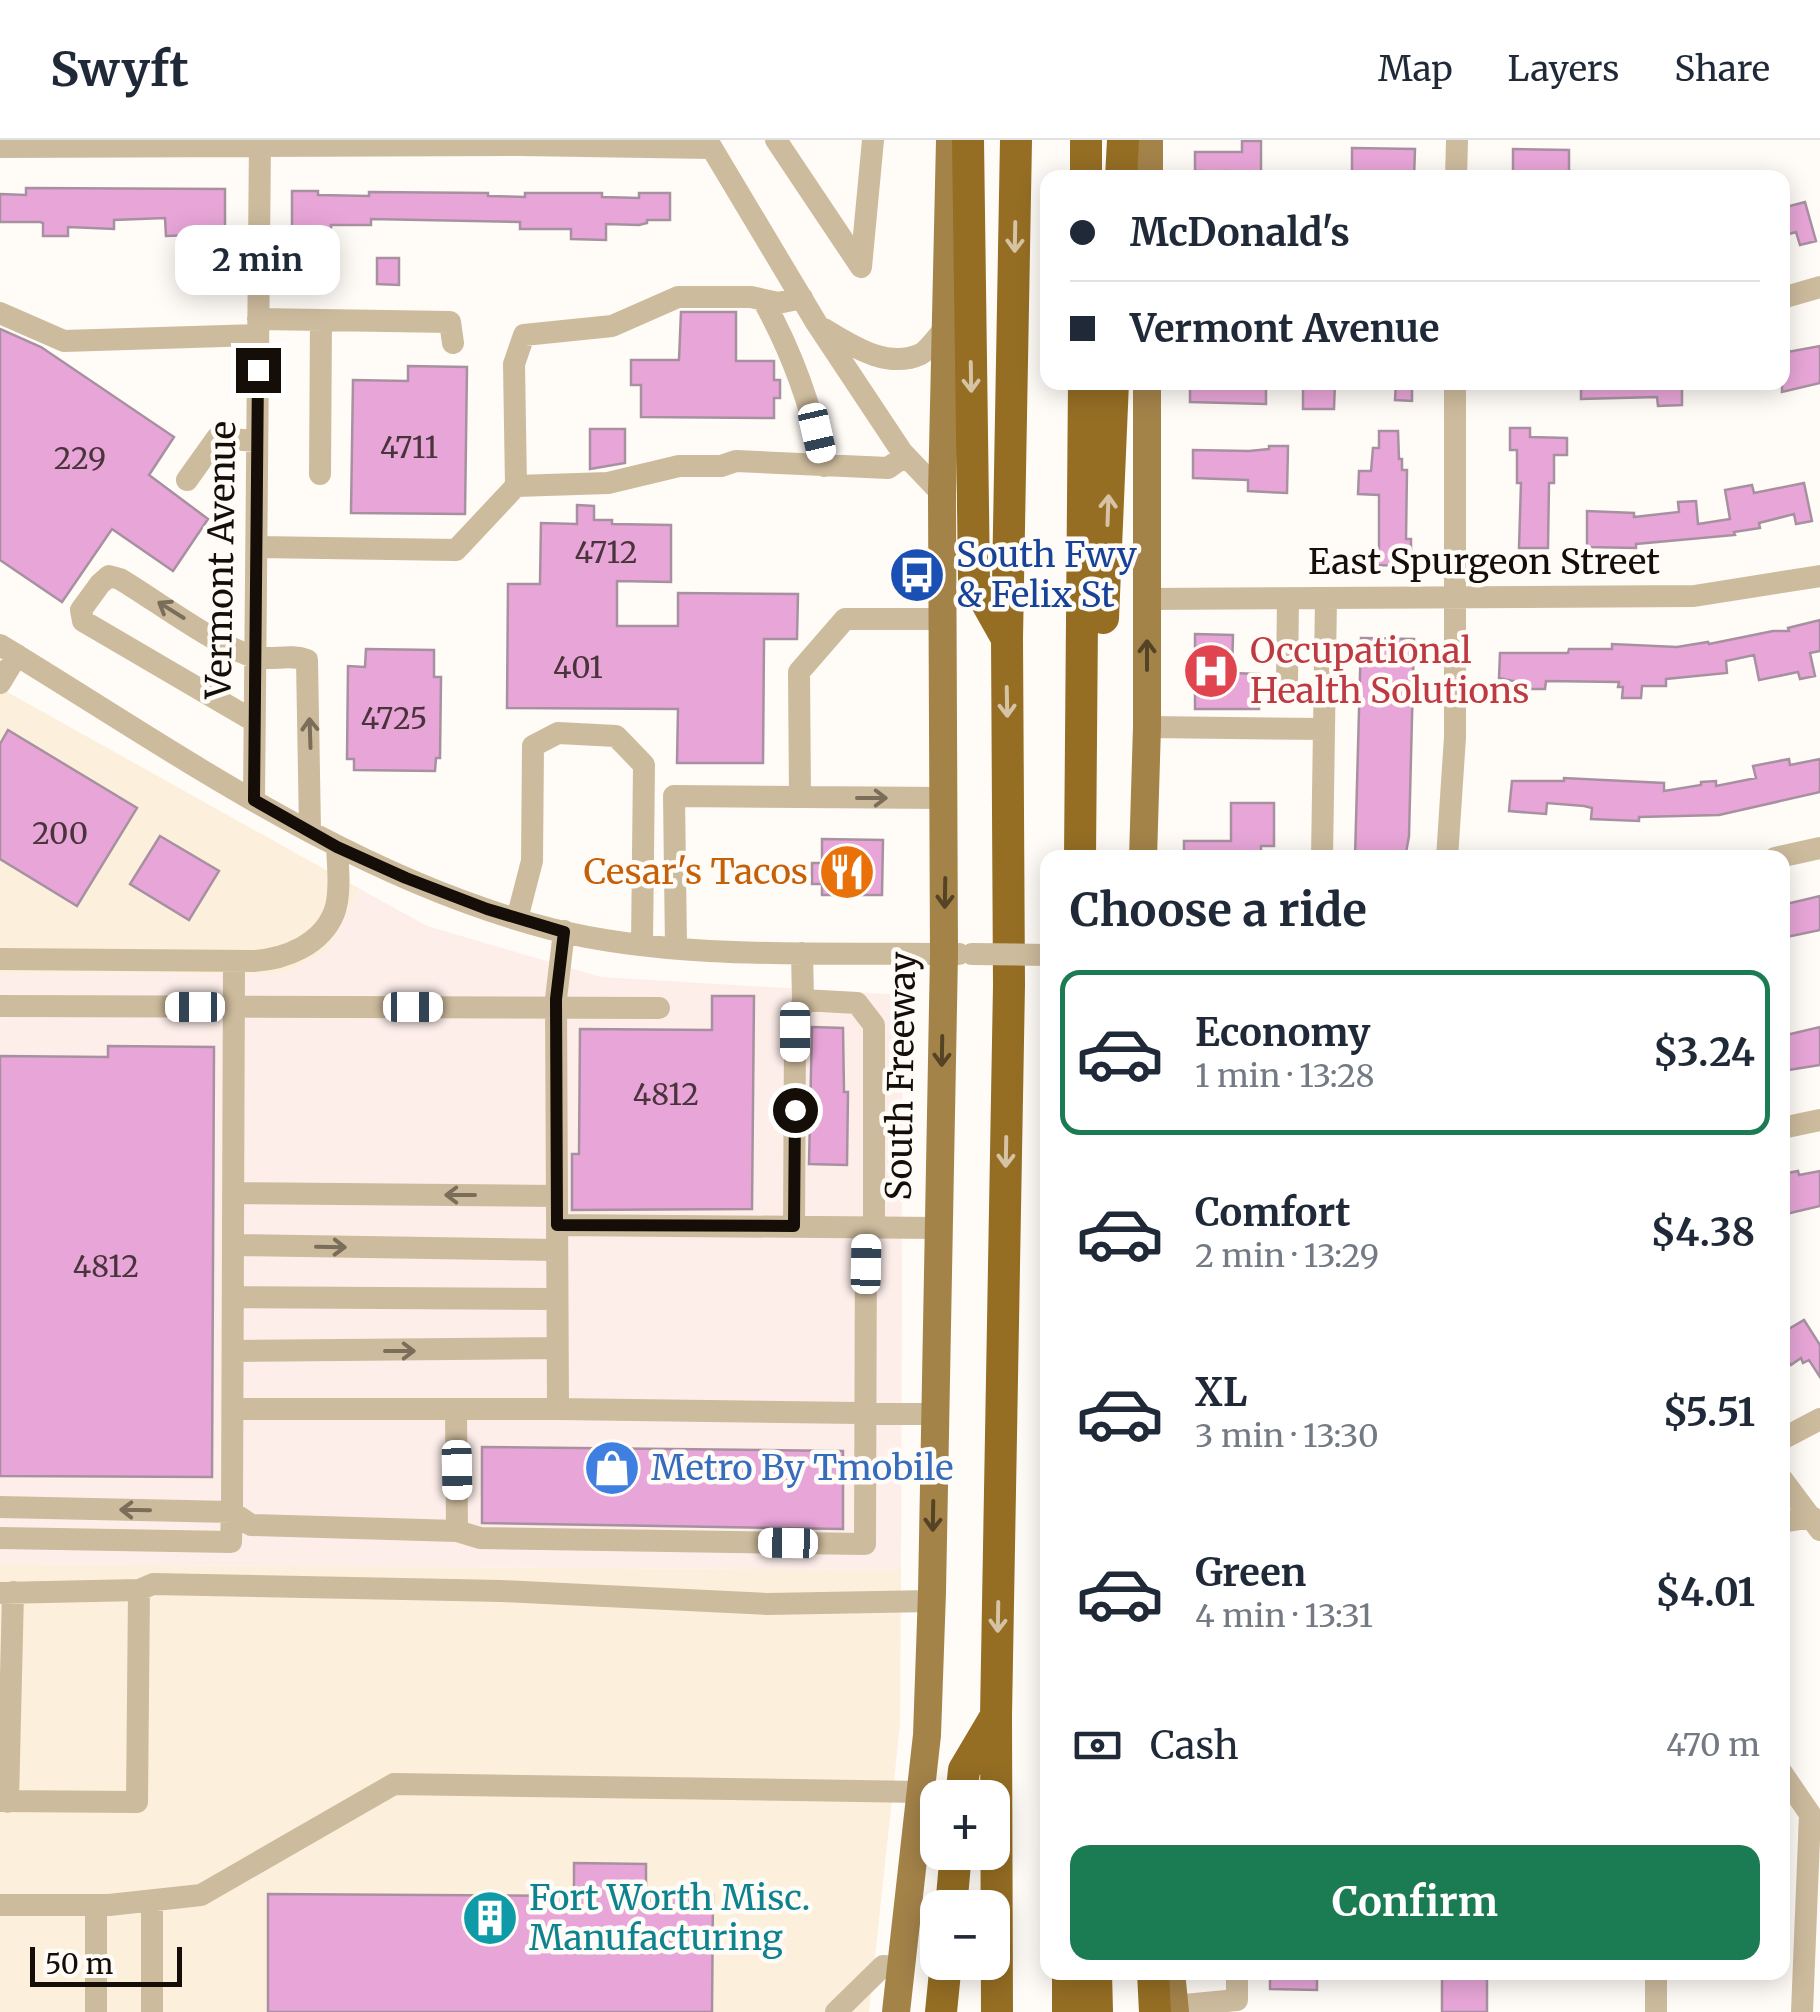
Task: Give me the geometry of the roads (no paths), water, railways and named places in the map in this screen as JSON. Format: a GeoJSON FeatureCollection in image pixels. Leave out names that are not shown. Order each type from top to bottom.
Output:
{"type":"FeatureCollection","features":[{"type":"Feature","properties":{"kind":"highway"},"geometry":{"type":"LineString","coordinates":[[968,140],[974,580],[1007,638]]}},
{"type":"Feature","properties":{"kind":"highway"},"geometry":{"type":"LineString","coordinates":[[997,2012],[996,1716],[1009,985],[1007,638],[1016,140]]}},
{"type":"Feature","properties":{"kind":"highway"},"geometry":{"type":"LineString","coordinates":[[1086,140],[1086,170]]}},
{"type":"Feature","properties":{"kind":"highway"},"geometry":{"type":"LineString","coordinates":[[1121,170],[1123,140]]}},
{"type":"Feature","properties":{"kind":"highway"},"geometry":{"type":"LineString","coordinates":[[1080,850],[1084,390]]}},
{"type":"Feature","properties":{"kind":"highway"},"geometry":{"type":"LineString","coordinates":[[1082,673],[1104,617],[1113,390]]}},
{"type":"Feature","properties":{"kind":"highway"},"geometry":{"type":"LineString","coordinates":[[963,1780],[964,1770],[996,1716]]}},
{"type":"Feature","properties":{"kind":"highway"},"geometry":{"type":"LineString","coordinates":[[942,2012],[945,1980]]}},
{"type":"Feature","properties":{"kind":"highway"},"geometry":{"type":"LineString","coordinates":[[1068,1980],[1068,2012]]}},
{"type":"Feature","properties":{"kind":"highway"},"geometry":{"type":"LineString","coordinates":[[1096,1980],[1097,2012]]}},
{"type":"Feature","properties":{"kind":"highway"},"geometry":{"type":"LineString","coordinates":[[1157,1980],[1168,2010]]}},
{"type":"Feature","properties":{"kind":"main road","name":"South Freeway"},"geometry":{"type":"LineString","coordinates":[[923,1780],[932,1602],[944,954],[942,494],[950,140]]}},
{"type":"Feature","properties":{"kind":"main road"},"geometry":{"type":"LineString","coordinates":[[1149,140],[1149,170]]}},
{"type":"Feature","properties":{"kind":"main road"},"geometry":{"type":"LineString","coordinates":[[1143,850],[1148,727],[1146,390]]}},
{"type":"Feature","properties":{"kind":"main road","name":"South Freeway"},"geometry":{"type":"LineString","coordinates":[[896,2012],[920,1810]]}},
{"type":"Feature","properties":{"kind":"main road"},"geometry":{"type":"LineString","coordinates":[[1168,2010],[1170,1980]]}},
{"type":"Feature","properties":{"kind":"street"},"geometry":{"type":"LineString","coordinates":[[776,140],[861,267],[873,140]]}},
{"type":"Feature","properties":{"kind":"street"},"geometry":{"type":"LineString","coordinates":[[1456,140],[1456,170]]}},
{"type":"Feature","properties":{"kind":"street","name":"Vermont Avenue"},"geometry":{"type":"LineString","coordinates":[[254,800],[260,143]]}},
{"type":"Feature","properties":{"kind":"street"},"geometry":{"type":"LineString","coordinates":[[0,146],[709,144],[817,324],[905,456],[942,494]]}},
{"type":"Feature","properties":{"kind":"street"},"geometry":{"type":"LineString","coordinates":[[1790,296],[1820,287]]}},
{"type":"Feature","properties":{"kind":"street"},"geometry":{"type":"LineString","coordinates":[[256,547],[456,550],[516,486],[514,364],[524,335],[612,326],[678,297],[751,297],[778,303],[802,298]]}},
{"type":"Feature","properties":{"kind":"street"},"geometry":{"type":"LineString","coordinates":[[763,300],[788,344],[804,386],[824,466]]}},
{"type":"Feature","properties":{"kind":"street"},"geometry":{"type":"LineString","coordinates":[[0,313],[64,341],[321,320],[450,322],[453,343]]}},
{"type":"Feature","properties":{"kind":"street"},"geometry":{"type":"LineString","coordinates":[[320,474],[321,320]]}},
{"type":"Feature","properties":{"kind":"street"},"geometry":{"type":"LineString","coordinates":[[817,324],[860,351],[890,358],[922,354],[948,325]]}},
{"type":"Feature","properties":{"kind":"street"},"geometry":{"type":"LineString","coordinates":[[1452,850],[1455,390]]}},
{"type":"Feature","properties":{"kind":"street"},"geometry":{"type":"LineString","coordinates":[[187,480],[218,438],[257,441]]}},
{"type":"Feature","properties":{"kind":"street"},"geometry":{"type":"LineString","coordinates":[[516,486],[608,483],[679,466],[721,466],[736,461],[888,468],[905,456]]}},
{"type":"Feature","properties":{"kind":"street"},"geometry":{"type":"LineString","coordinates":[[254,721],[81,618],[81,610],[103,580],[114,576],[225,644],[256,658],[298,656],[307,660],[310,830]]}},
{"type":"Feature","properties":{"kind":"street","name":"East Spurgeon Street"},"geometry":{"type":"LineString","coordinates":[[1146,600],[1694,596],[1820,576]]}},
{"type":"Feature","properties":{"kind":"street"},"geometry":{"type":"LineString","coordinates":[[1322,850],[1326,598]]}},
{"type":"Feature","properties":{"kind":"street"},"geometry":{"type":"LineString","coordinates":[[1287,681],[1288,599]]}},
{"type":"Feature","properties":{"kind":"street"},"geometry":{"type":"LineString","coordinates":[[800,797],[799,672],[845,619],[943,619]]}},
{"type":"Feature","properties":{"kind":"street"},"geometry":{"type":"LineString","coordinates":[[0,684],[8,650],[337,847],[406,878],[564,932],[642,943],[802,953],[1040,955]]}},
{"type":"Feature","properties":{"kind":"street"},"geometry":{"type":"LineString","coordinates":[[1148,727],[1324,729]]}},
{"type":"Feature","properties":{"kind":"street"},"geometry":{"type":"LineString","coordinates":[[517,918],[532,861],[533,746],[558,733],[616,736],[644,765],[642,943]]}},
{"type":"Feature","properties":{"kind":"street"},"geometry":{"type":"LineString","coordinates":[[676,946],[674,796],[945,798]]}},
{"type":"Feature","properties":{"kind":"street"},"geometry":{"type":"LineString","coordinates":[[0,959],[284,959],[318,936],[334,912],[337,847]]}},
{"type":"Feature","properties":{"kind":"street"},"geometry":{"type":"LineString","coordinates":[[1790,855],[1820,848]]}},
{"type":"Feature","properties":{"kind":"street"},"geometry":{"type":"LineString","coordinates":[[558,1409],[556,1007],[564,932]]}},
{"type":"Feature","properties":{"kind":"street"},"geometry":{"type":"LineString","coordinates":[[794,1226],[795,1032],[803,1000],[802,953]]}},
{"type":"Feature","properties":{"kind":"street"},"geometry":{"type":"LineString","coordinates":[[0,1538],[231,1542],[234,961]]}},
{"type":"Feature","properties":{"kind":"street"},"geometry":{"type":"LineString","coordinates":[[0,1507],[232,1512],[251,1525],[458,1531],[480,1538],[865,1544],[864,1413],[874,1025],[857,1003],[803,1000]]}},
{"type":"Feature","properties":{"kind":"street"},"geometry":{"type":"LineString","coordinates":[[0,1006],[659,1008]]}},
{"type":"Feature","properties":{"kind":"street"},"geometry":{"type":"LineString","coordinates":[[1790,1126],[1820,1120]]}},
{"type":"Feature","properties":{"kind":"street"},"geometry":{"type":"LineString","coordinates":[[234,1193],[557,1196]]}},
{"type":"Feature","properties":{"kind":"street"},"geometry":{"type":"LineString","coordinates":[[557,1225],[938,1228]]}},
{"type":"Feature","properties":{"kind":"street"},"geometry":{"type":"LineString","coordinates":[[233,1245],[557,1250]]}},
{"type":"Feature","properties":{"kind":"street"},"geometry":{"type":"LineString","coordinates":[[233,1298],[556,1300]]}},
{"type":"Feature","properties":{"kind":"street"},"geometry":{"type":"LineString","coordinates":[[232,1351],[555,1348]]}},
{"type":"Feature","properties":{"kind":"street"},"geometry":{"type":"LineString","coordinates":[[232,1409],[936,1414]]}},
{"type":"Feature","properties":{"kind":"street"},"geometry":{"type":"LineString","coordinates":[[456,1409],[458,1531]]}},
{"type":"Feature","properties":{"kind":"street"},"geometry":{"type":"LineString","coordinates":[[1790,1435],[1820,1419]]}},
{"type":"Feature","properties":{"kind":"street"},"geometry":{"type":"LineString","coordinates":[[1790,1490],[1816,1524]]}},
{"type":"Feature","properties":{"kind":"street"},"geometry":{"type":"LineString","coordinates":[[1790,1522],[1816,1524]]}},
{"type":"Feature","properties":{"kind":"street"},"geometry":{"type":"LineString","coordinates":[[139,1590],[137,1802],[4,1802],[6,1592],[139,1590],[153,1584],[172,1584],[502,1591],[767,1604],[932,1602]]}},
{"type":"Feature","properties":{"kind":"street"},"geometry":{"type":"LineString","coordinates":[[0,1905],[152,1902],[202,1894],[394,1784],[920,1792]]}},
{"type":"Feature","properties":{"kind":"street"},"geometry":{"type":"LineString","coordinates":[[1790,1785],[1810,1814],[1813,1927],[1802,2012]]}},
{"type":"Feature","properties":{"kind":"street"},"geometry":{"type":"LineString","coordinates":[[152,1902],[152,2012]]}},
{"type":"Feature","properties":{"kind":"street"},"geometry":{"type":"LineString","coordinates":[[96,1905],[96,2012]]}},
{"type":"Feature","properties":{"kind":"street"},"geometry":{"type":"LineString","coordinates":[[836,2012],[883,1966],[902,1968]]}},
{"type":"Feature","properties":{"kind":"street"},"geometry":{"type":"LineString","coordinates":[[1168,2010],[1238,2006],[1236,1980]]}},
{"type":"Feature","properties":{"kind":"street"},"geometry":{"type":"LineString","coordinates":[[1656,1980],[1656,2012]]}},
{"type":"Feature","properties":{"kind":"place","name":"South Fwy & Felix St"},"geometry":{"type":"Point","coordinates":[917,575]}},
{"type":"Feature","properties":{"kind":"place","name":"Occupational Health Solutions"},"geometry":{"type":"Point","coordinates":[1211,671]}},
{"type":"Feature","properties":{"kind":"place","name":"Cesar's Tacos"},"geometry":{"type":"Point","coordinates":[847,872]}},
{"type":"Feature","properties":{"kind":"place","name":"Metro By Tmobile"},"geometry":{"type":"Point","coordinates":[612,1468]}},
{"type":"Feature","properties":{"kind":"place","name":"Fort Worth Misc. Manufacturing"},"geometry":{"type":"Point","coordinates":[490,1918]}}]}
